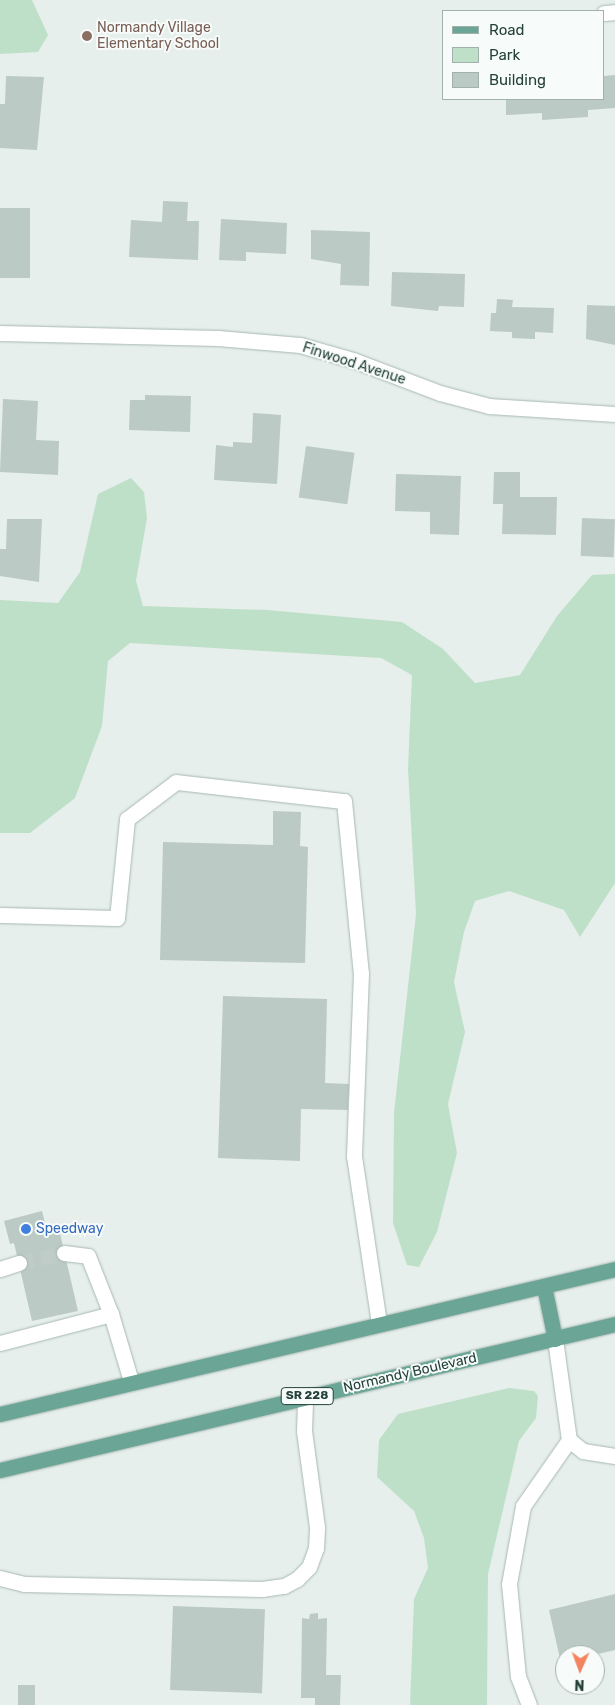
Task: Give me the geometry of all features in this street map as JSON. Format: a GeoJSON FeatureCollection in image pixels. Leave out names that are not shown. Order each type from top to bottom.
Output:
{"type":"FeatureCollection","features":[{"type":"Feature","properties":{"kind":"main road"},"geometry":{"type":"LineString","coordinates":[[1,1411],[615,1269]]}},
{"type":"Feature","properties":{"kind":"main road"},"geometry":{"type":"LineString","coordinates":[[544,1286],[555,1339]]}},
{"type":"Feature","properties":{"kind":"main road","name":"Normandy Boulevard"},"geometry":{"type":"LineString","coordinates":[[0,1470],[615,1324]]}},
{"type":"Feature","properties":{"kind":"street","name":"Finwood Avenue"},"geometry":{"type":"LineString","coordinates":[[0,334],[218,338],[300,345],[353,360],[440,393],[489,406],[615,414]]}},
{"type":"Feature","properties":{"kind":"street"},"geometry":{"type":"LineString","coordinates":[[0,915],[117,918],[127,819],[176,782],[344,801],[361,973],[354,1156],[380,1323]]}},
{"type":"Feature","properties":{"kind":"street"},"geometry":{"type":"LineString","coordinates":[[64,1253],[88,1256],[111,1314],[131,1381]]}},
{"type":"Feature","properties":{"kind":"street"},"geometry":{"type":"LineString","coordinates":[[0,1269],[19,1263]]}},
{"type":"Feature","properties":{"kind":"street"},"geometry":{"type":"LineString","coordinates":[[0,1343],[111,1314]]}},
{"type":"Feature","properties":{"kind":"street"},"geometry":{"type":"LineString","coordinates":[[529,1705],[518,1677],[509,1584],[523,1506],[569,1440],[555,1339]]}},
{"type":"Feature","properties":{"kind":"street"},"geometry":{"type":"LineString","coordinates":[[0,1578],[24,1584],[262,1588],[284,1586],[297,1579],[309,1567],[316,1548],[317,1527],[304,1431],[305,1397]]}},
{"type":"Feature","properties":{"kind":"street"},"geometry":{"type":"LineString","coordinates":[[569,1440],[583,1451],[615,1456]]}},
{"type":"Feature","properties":{"kind":"green space"},"geometry":{"type":"Polygon","coordinates":[[[0,0],[32,0],[48,35],[38,52],[0,54],[0,0]]]}},
{"type":"Feature","properties":{"kind":"green space"},"geometry":{"type":"Polygon","coordinates":[[[131,478],[144,492],[147,518],[136,581],[143,606],[267,610],[402,622],[443,649],[475,683],[520,675],[557,616],[592,575],[615,574],[615,883],[580,937],[564,910],[509,891],[475,901],[464,932],[454,982],[465,1032],[448,1104],[457,1153],[437,1232],[419,1267],[407,1265],[393,1223],[394,1113],[416,914],[408,769],[412,675],[381,658],[130,643],[108,661],[102,726],[75,798],[30,833],[0,833],[0,600],[58,603],[80,572],[98,494],[131,478]]]}},
{"type":"Feature","properties":{"kind":"green space"},"geometry":{"type":"Polygon","coordinates":[[[509,1388],[534,1391],[538,1396],[536,1418],[519,1441],[488,1574],[487,1705],[410,1705],[414,1599],[428,1568],[424,1538],[414,1511],[377,1477],[379,1440],[398,1414],[509,1388]]]}},
{"type":"Feature","properties":{"kind":"building"},"geometry":{"type":"Polygon","coordinates":[[[615,75],[615,108],[588,110],[588,117],[542,120],[542,113],[506,115],[506,100],[605,100],[605,76],[615,75]]]}},
{"type":"Feature","properties":{"kind":"building"},"geometry":{"type":"Polygon","coordinates":[[[6,76],[44,77],[37,150],[0,148],[0,104],[5,104],[6,76]]]}},
{"type":"Feature","properties":{"kind":"building"},"geometry":{"type":"Polygon","coordinates":[[[163,201],[188,202],[187,221],[199,221],[198,260],[129,257],[131,220],[162,222],[163,201]]]}},
{"type":"Feature","properties":{"kind":"building"},"geometry":{"type":"Polygon","coordinates":[[[0,208],[30,208],[30,278],[0,278],[0,208]]]}},
{"type":"Feature","properties":{"kind":"building"},"geometry":{"type":"Polygon","coordinates":[[[221,219],[287,223],[286,254],[246,252],[246,261],[219,260],[221,219]]]}},
{"type":"Feature","properties":{"kind":"building"},"geometry":{"type":"Polygon","coordinates":[[[311,230],[370,232],[369,286],[340,285],[341,264],[311,259],[311,230]]]}},
{"type":"Feature","properties":{"kind":"building"},"geometry":{"type":"Polygon","coordinates":[[[392,272],[465,274],[464,307],[439,306],[438,311],[391,306],[392,272]]]}},
{"type":"Feature","properties":{"kind":"building"},"geometry":{"type":"Polygon","coordinates":[[[497,299],[513,300],[512,307],[554,308],[553,333],[535,332],[535,339],[512,338],[512,332],[490,331],[491,313],[496,313],[497,299]]]}},
{"type":"Feature","properties":{"kind":"building"},"geometry":{"type":"Polygon","coordinates":[[[587,305],[615,306],[615,345],[586,339],[587,305]]]}},
{"type":"Feature","properties":{"kind":"building"},"geometry":{"type":"Polygon","coordinates":[[[145,395],[191,396],[190,432],[129,430],[130,400],[145,400],[145,395]]]}},
{"type":"Feature","properties":{"kind":"building"},"geometry":{"type":"Polygon","coordinates":[[[3,399],[38,401],[36,440],[59,441],[58,475],[0,472],[3,399]]]}},
{"type":"Feature","properties":{"kind":"building"},"geometry":{"type":"Polygon","coordinates":[[[253,413],[281,415],[277,484],[214,480],[216,445],[233,447],[233,442],[252,443],[253,413]]]}},
{"type":"Feature","properties":{"kind":"building"},"geometry":{"type":"Polygon","coordinates":[[[306,446],[355,453],[347,504],[299,497],[306,446]]]}},
{"type":"Feature","properties":{"kind":"building"},"geometry":{"type":"Polygon","coordinates":[[[494,472],[520,472],[520,497],[557,497],[556,535],[502,534],[503,504],[493,504],[494,472]]]}},
{"type":"Feature","properties":{"kind":"building"},"geometry":{"type":"Polygon","coordinates":[[[396,474],[461,476],[459,535],[430,534],[430,512],[395,511],[396,474]]]}},
{"type":"Feature","properties":{"kind":"building"},"geometry":{"type":"Polygon","coordinates":[[[582,518],[615,519],[614,557],[581,556],[582,518]]]}},
{"type":"Feature","properties":{"kind":"building"},"geometry":{"type":"Polygon","coordinates":[[[7,519],[42,519],[39,582],[0,576],[0,549],[6,549],[7,519]]]}},
{"type":"Feature","properties":{"kind":"building"},"geometry":{"type":"Polygon","coordinates":[[[273,811],[301,812],[300,846],[308,847],[305,963],[160,960],[163,842],[273,845],[273,811]]]}},
{"type":"Feature","properties":{"kind":"building"},"geometry":{"type":"Polygon","coordinates":[[[223,996],[327,999],[325,1083],[349,1084],[348,1110],[301,1109],[300,1161],[218,1158],[223,996]]]}},
{"type":"Feature","properties":{"kind":"building"},"geometry":{"type":"Polygon","coordinates":[[[42,1211],[47,1231],[59,1229],[78,1311],[32,1321],[14,1243],[10,1244],[4,1221],[42,1211]]]}},
{"type":"Feature","properties":{"kind":"building"},"geometry":{"type":"Polygon","coordinates":[[[615,1594],[615,1650],[605,1652],[605,1645],[557,1645],[549,1610],[615,1594]]]}},
{"type":"Feature","properties":{"kind":"building"},"geometry":{"type":"Polygon","coordinates":[[[173,1606],[265,1609],[262,1693],[170,1690],[173,1606]]]}},
{"type":"Feature","properties":{"kind":"building"},"geometry":{"type":"Polygon","coordinates":[[[318,1613],[318,1619],[327,1618],[326,1675],[341,1675],[340,1705],[315,1705],[315,1698],[301,1698],[302,1618],[309,1619],[310,1614],[318,1613]]]}},
{"type":"Feature","properties":{"kind":"building"},"geometry":{"type":"Polygon","coordinates":[[[18,1685],[35,1685],[35,1705],[18,1705],[18,1685]]]}},
{"type":"Feature","properties":{"kind":"tunnel"},"geometry":{"type":"LineString","coordinates":[[19,1263],[64,1253]]}},
{"type":"Feature","properties":{"kind":"place","name":"Normandy Village Elementary School"},"geometry":{"type":"Point","coordinates":[87,36]}},
{"type":"Feature","properties":{"kind":"place","name":"Speedway"},"geometry":{"type":"Point","coordinates":[26,1229]}}]}
